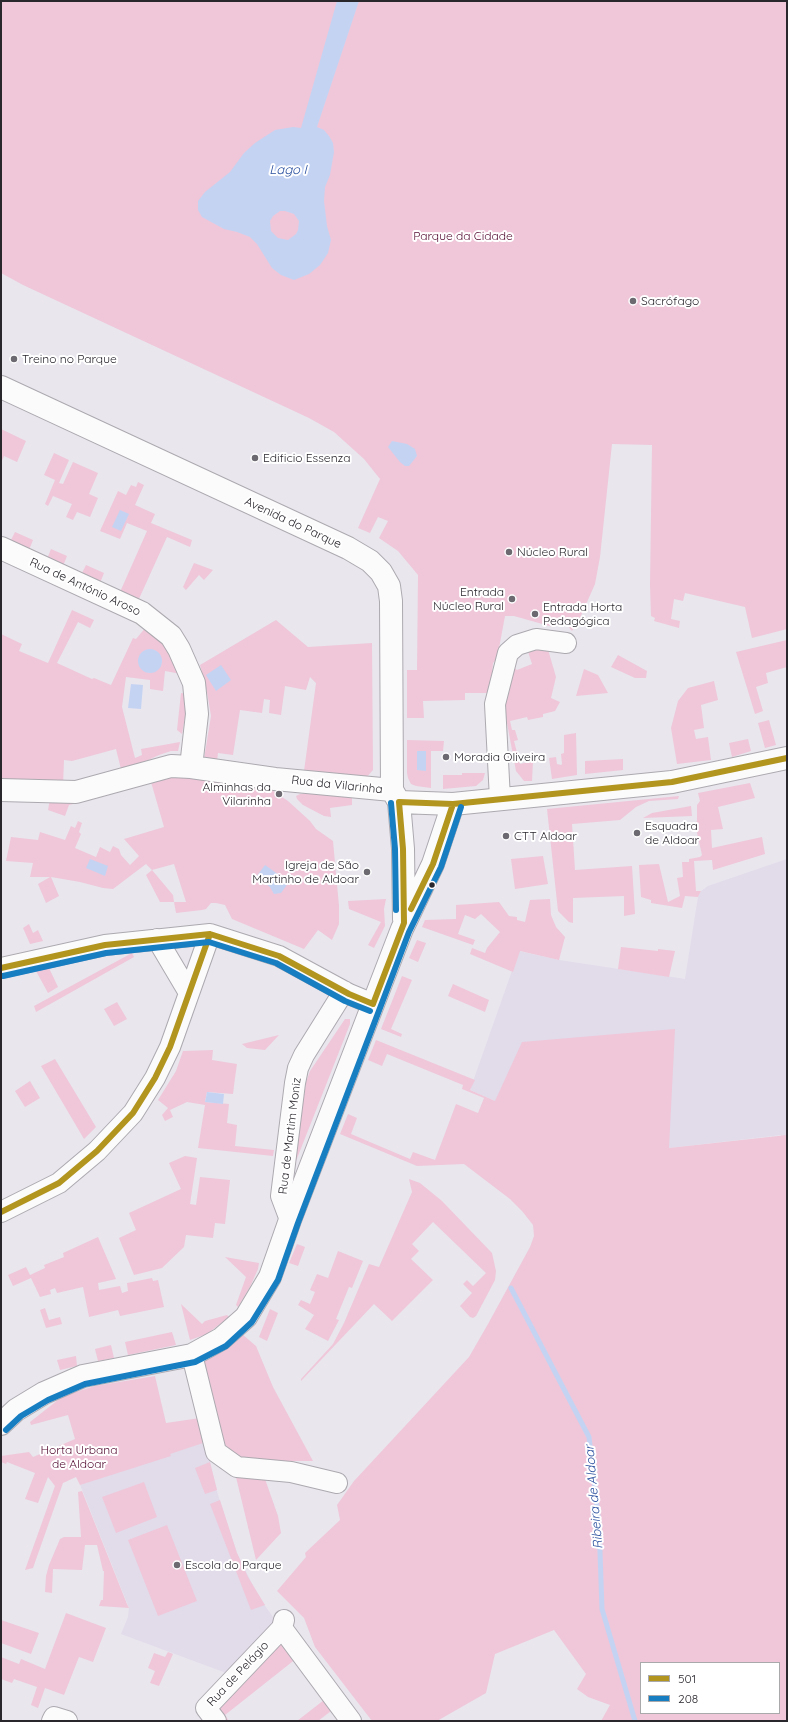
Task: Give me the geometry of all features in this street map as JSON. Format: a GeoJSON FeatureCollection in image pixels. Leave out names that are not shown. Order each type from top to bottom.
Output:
{"type":"FeatureCollection","features":[{"type":"Feature","properties":{"kind":"street","name":"Avenida do Parque"},"geometry":{"type":"LineString","coordinates":[[1,388],[348,548],[370,561],[381,572],[389,586],[391,602],[396,796],[404,849],[404,923]]}},
{"type":"Feature","properties":{"kind":"street","name":"Rua de António Aroso"},"geometry":{"type":"LineString","coordinates":[[1,548],[142,613],[171,636],[179,649],[194,683],[197,714],[191,767]]}},
{"type":"Feature","properties":{"kind":"street"},"geometry":{"type":"LineString","coordinates":[[500,799],[495,704],[508,653],[517,645],[536,638],[566,643]]}},
{"type":"Feature","properties":{"kind":"street","name":"Rua da Vilarinha"},"geometry":{"type":"LineString","coordinates":[[1,790],[76,792],[171,766],[191,767],[453,804],[672,782],[787,758]]}},
{"type":"Feature","properties":{"kind":"street","name":"Rua de Martim Moniz"},"geometry":{"type":"LineString","coordinates":[[1,1424],[16,1410],[44,1393],[83,1376],[192,1355],[221,1339],[246,1318],[270,1277],[290,1220],[404,923],[433,864],[453,804]]}},
{"type":"Feature","properties":{"kind":"street"},"geometry":{"type":"LineString","coordinates":[[1,968],[105,945],[210,934],[279,956],[344,991],[373,1004]]}},
{"type":"Feature","properties":{"kind":"street"},"geometry":{"type":"LineString","coordinates":[[1,1212],[58,1183],[94,1154],[125,1123],[139,1105],[155,1078],[170,1047],[210,934]]}},
{"type":"Feature","properties":{"kind":"street"},"geometry":{"type":"LineString","coordinates":[[157,939],[189,993]]}},
{"type":"Feature","properties":{"kind":"street","name":"Rua de Martim Moniz"},"geometry":{"type":"LineString","coordinates":[[290,1220],[281,1196],[295,1083],[304,1055],[344,991]]}},
{"type":"Feature","properties":{"kind":"street"},"geometry":{"type":"LineString","coordinates":[[192,1355],[216,1452],[237,1467],[291,1472],[337,1483]]}},
{"type":"Feature","properties":{"kind":"street","name":"Rua de Pelágio"},"geometry":{"type":"LineString","coordinates":[[216,1721],[206,1708],[283,1624],[351,1721]]}},
{"type":"Feature","properties":{"kind":"street"},"geometry":{"type":"LineString","coordinates":[[52,1721],[54,1717],[67,1721]]}},
{"type":"Feature","properties":{"kind":"shaded area"},"geometry":{"type":"Polygon","coordinates":[[[787,859],[787,1196],[781,1135],[669,1148],[495,1101],[470,1090],[519,951],[559,960],[685,979],[698,897],[701,891],[708,886],[787,859]]]}},
{"type":"Feature","properties":{"kind":"shaded area","name":"Escola do Parque"},"geometry":{"type":"Polygon","coordinates":[[[204,1437],[218,1495],[237,1553],[258,1596],[278,1624],[229,1674],[121,1634],[128,1617],[129,1608],[77,1477],[204,1437]]]}},
{"type":"Feature","properties":{"kind":"green space","name":"Parque da Cidade"},"geometry":{"type":"Polygon","coordinates":[[[1,1],[787,1],[787,629],[752,638],[745,607],[685,593],[683,601],[674,599],[671,619],[680,621],[679,628],[654,621],[655,618],[651,616],[650,585],[652,445],[612,444],[600,557],[595,584],[580,618],[572,631],[563,620],[553,627],[514,616],[505,616],[497,659],[493,663],[490,693],[465,693],[465,700],[423,701],[424,718],[407,718],[407,670],[417,670],[418,575],[398,551],[379,538],[388,521],[378,517],[370,533],[358,528],[380,479],[364,459],[334,432],[309,418],[23,285],[1,273],[1,1]]]}},
{"type":"Feature","properties":{"kind":"green space"},"geometry":{"type":"Polygon","coordinates":[[[1,429],[26,441],[17,462],[4,456],[1,463],[1,429]]]}},
{"type":"Feature","properties":{"kind":"green space"},"geometry":{"type":"Polygon","coordinates":[[[54,453],[69,460],[59,483],[63,484],[73,462],[98,473],[89,494],[98,498],[90,517],[77,512],[73,520],[66,517],[72,504],[53,496],[48,506],[45,504],[55,480],[44,475],[54,453]]]}},
{"type":"Feature","properties":{"kind":"green space"},"geometry":{"type":"Polygon","coordinates":[[[138,482],[144,485],[135,505],[155,514],[151,523],[192,540],[190,547],[167,537],[138,601],[120,592],[147,531],[127,523],[120,539],[100,531],[118,491],[126,495],[131,485],[136,487],[138,482]]]}},
{"type":"Feature","properties":{"kind":"green space"},"geometry":{"type":"Polygon","coordinates":[[[15,532],[33,540],[29,550],[10,542],[15,532]]]}},
{"type":"Feature","properties":{"kind":"green space"},"geometry":{"type":"Polygon","coordinates":[[[51,549],[67,556],[63,566],[47,559],[51,549]]]}},
{"type":"Feature","properties":{"kind":"green space"},"geometry":{"type":"Polygon","coordinates":[[[194,563],[213,570],[204,580],[199,575],[186,590],[183,587],[194,563]]]}},
{"type":"Feature","properties":{"kind":"green space"},"geometry":{"type":"Polygon","coordinates":[[[86,565],[104,573],[100,583],[81,575],[86,565]]]}},
{"type":"Feature","properties":{"kind":"green space"},"geometry":{"type":"Polygon","coordinates":[[[72,610],[94,620],[90,628],[78,622],[57,663],[92,679],[94,678],[111,685],[133,638],[136,639],[146,627],[156,634],[173,658],[181,674],[165,671],[163,691],[150,689],[150,680],[126,677],[122,707],[135,758],[142,755],[141,749],[180,742],[178,751],[171,751],[159,755],[110,778],[121,769],[116,749],[72,761],[64,760],[63,786],[1,782],[1,634],[22,644],[19,651],[48,663],[72,610]]]}},
{"type":"Feature","properties":{"kind":"green space"},"geometry":{"type":"Polygon","coordinates":[[[276,620],[308,647],[372,643],[373,770],[366,778],[304,771],[316,683],[310,677],[306,690],[285,686],[281,715],[269,713],[270,700],[264,699],[262,713],[240,710],[233,755],[218,753],[217,761],[204,759],[211,716],[200,665],[276,620]]]}},
{"type":"Feature","properties":{"kind":"green space"},"geometry":{"type":"Polygon","coordinates":[[[787,640],[787,667],[766,673],[768,683],[756,687],[763,711],[755,714],[736,652],[787,640]]]}},
{"type":"Feature","properties":{"kind":"green space"},"geometry":{"type":"Polygon","coordinates":[[[547,646],[556,677],[551,698],[560,702],[555,711],[543,714],[543,717],[528,720],[527,717],[510,721],[512,730],[515,730],[518,740],[514,741],[520,764],[533,761],[532,781],[524,781],[516,771],[503,702],[510,664],[517,670],[532,664],[528,652],[547,646]]]}},
{"type":"Feature","properties":{"kind":"green space"},"geometry":{"type":"Polygon","coordinates":[[[618,655],[647,671],[646,678],[635,678],[611,667],[618,655]]]}},
{"type":"Feature","properties":{"kind":"green space"},"geometry":{"type":"Polygon","coordinates":[[[584,669],[598,675],[608,693],[576,696],[584,669]]]}},
{"type":"Feature","properties":{"kind":"green space"},"geometry":{"type":"Polygon","coordinates":[[[714,681],[718,700],[701,705],[704,728],[694,730],[696,739],[708,737],[711,760],[677,764],[671,728],[678,701],[688,688],[714,681]]]}},
{"type":"Feature","properties":{"kind":"green space"},"geometry":{"type":"Polygon","coordinates":[[[181,693],[186,694],[187,706],[182,734],[177,730],[181,693]]]}},
{"type":"Feature","properties":{"kind":"green space"},"geometry":{"type":"Polygon","coordinates":[[[769,720],[776,745],[765,748],[758,723],[769,720]]]}},
{"type":"Feature","properties":{"kind":"green space"},"geometry":{"type":"Polygon","coordinates":[[[576,733],[577,775],[552,779],[549,758],[556,757],[557,764],[561,765],[561,754],[564,753],[564,735],[576,733]]]}},
{"type":"Feature","properties":{"kind":"green space"},"geometry":{"type":"Polygon","coordinates":[[[748,739],[751,751],[732,757],[729,743],[748,739]]]}},
{"type":"Feature","properties":{"kind":"green space"},"geometry":{"type":"Polygon","coordinates":[[[407,740],[444,741],[443,751],[431,751],[431,788],[411,784],[408,778],[407,740]]]}},
{"type":"Feature","properties":{"kind":"green space"},"geometry":{"type":"Polygon","coordinates":[[[623,759],[623,770],[585,774],[585,761],[623,759]]]}},
{"type":"Feature","properties":{"kind":"green space"},"geometry":{"type":"Polygon","coordinates":[[[462,773],[485,773],[483,780],[476,786],[443,789],[443,775],[462,775],[462,773]]]}},
{"type":"Feature","properties":{"kind":"green space"},"geometry":{"type":"Polygon","coordinates":[[[169,776],[188,776],[270,789],[288,801],[310,821],[316,829],[333,841],[339,906],[339,924],[332,940],[318,930],[304,949],[232,919],[225,905],[216,903],[211,903],[206,909],[202,910],[176,913],[174,902],[186,902],[174,864],[152,870],[146,864],[113,889],[51,877],[59,896],[46,903],[38,884],[50,877],[30,877],[33,863],[6,861],[11,837],[38,840],[40,832],[65,840],[71,826],[75,828],[78,821],[82,823],[79,832],[81,834],[75,848],[96,857],[100,847],[110,852],[113,846],[119,849],[121,855],[130,865],[139,856],[124,839],[164,827],[151,782],[169,776]]]}},
{"type":"Feature","properties":{"kind":"green space"},"geometry":{"type":"Polygon","coordinates":[[[750,783],[755,798],[718,807],[723,829],[711,830],[712,848],[762,837],[765,854],[713,870],[712,860],[694,861],[696,891],[701,891],[698,897],[685,896],[682,908],[651,903],[651,900],[641,897],[639,865],[659,864],[668,902],[680,896],[677,878],[683,877],[682,862],[689,862],[689,859],[700,857],[702,855],[695,824],[697,821],[697,805],[700,801],[698,793],[750,783]]]}},
{"type":"Feature","properties":{"kind":"green space"},"geometry":{"type":"Polygon","coordinates":[[[314,793],[352,797],[352,805],[330,808],[331,817],[324,816],[303,805],[296,796],[300,794],[314,793]]]}},
{"type":"Feature","properties":{"kind":"green space"},"geometry":{"type":"Polygon","coordinates":[[[96,794],[93,799],[69,805],[65,816],[48,810],[50,799],[96,794]]]}},
{"type":"Feature","properties":{"kind":"green space"},"geometry":{"type":"Polygon","coordinates":[[[679,796],[678,799],[649,801],[636,807],[620,820],[572,824],[575,870],[632,866],[635,914],[624,916],[624,896],[573,898],[573,923],[569,922],[558,911],[547,809],[679,796]]]}},
{"type":"Feature","properties":{"kind":"green space"},"geometry":{"type":"Polygon","coordinates":[[[691,806],[692,816],[643,818],[652,813],[691,806]]]}},
{"type":"Feature","properties":{"kind":"green space"},"geometry":{"type":"Polygon","coordinates":[[[543,856],[548,884],[515,889],[511,859],[543,856]]]}},
{"type":"Feature","properties":{"kind":"green space"},"geometry":{"type":"Polygon","coordinates":[[[152,870],[173,895],[174,902],[160,902],[146,875],[152,870]]]}},
{"type":"Feature","properties":{"kind":"green space"},"geometry":{"type":"Polygon","coordinates":[[[386,899],[384,909],[385,926],[374,948],[368,945],[381,922],[349,909],[348,901],[386,899]]]}},
{"type":"Feature","properties":{"kind":"green space"},"geometry":{"type":"Polygon","coordinates":[[[550,899],[551,915],[556,927],[565,937],[559,960],[520,951],[513,972],[470,954],[472,948],[485,953],[487,948],[500,932],[481,914],[475,919],[465,915],[458,934],[475,940],[473,945],[422,927],[425,920],[456,919],[456,905],[499,902],[509,916],[517,917],[517,920],[525,922],[530,900],[550,899]]]}},
{"type":"Feature","properties":{"kind":"green space"},"geometry":{"type":"Polygon","coordinates":[[[29,924],[33,933],[38,930],[43,941],[30,944],[23,928],[29,924]]]}},
{"type":"Feature","properties":{"kind":"green space"},"geometry":{"type":"Polygon","coordinates":[[[417,940],[426,943],[418,962],[409,958],[417,940]]]}},
{"type":"Feature","properties":{"kind":"green space"},"geometry":{"type":"Polygon","coordinates":[[[621,947],[658,951],[658,949],[675,951],[669,977],[618,969],[621,947]]]}},
{"type":"Feature","properties":{"kind":"green space"},"geometry":{"type":"Polygon","coordinates":[[[132,953],[134,957],[36,1012],[34,1006],[132,953]]]}},
{"type":"Feature","properties":{"kind":"green space"},"geometry":{"type":"Polygon","coordinates":[[[49,968],[58,987],[48,993],[36,971],[49,968]]]}},
{"type":"Feature","properties":{"kind":"green space"},"geometry":{"type":"Polygon","coordinates":[[[402,976],[412,980],[391,1029],[402,1034],[401,1037],[381,1029],[402,976]]]}},
{"type":"Feature","properties":{"kind":"green space"},"geometry":{"type":"Polygon","coordinates":[[[453,984],[489,1000],[485,1012],[448,996],[453,984]]]}},
{"type":"Feature","properties":{"kind":"green space"},"geometry":{"type":"Polygon","coordinates":[[[117,1002],[127,1019],[114,1026],[104,1009],[117,1002]]]}},
{"type":"Feature","properties":{"kind":"green space"},"geometry":{"type":"Polygon","coordinates":[[[345,1019],[350,1019],[350,1024],[296,1161],[294,1159],[306,1082],[310,1071],[345,1019]]]}},
{"type":"Feature","properties":{"kind":"green space"},"geometry":{"type":"Polygon","coordinates":[[[675,1029],[669,1148],[787,1135],[787,1721],[601,1721],[610,1705],[588,1697],[577,1689],[586,1674],[554,1630],[495,1654],[486,1693],[437,1721],[372,1721],[315,1647],[304,1618],[277,1591],[306,1557],[305,1553],[340,1520],[337,1505],[354,1481],[469,1357],[530,1247],[534,1236],[533,1225],[522,1211],[510,1199],[464,1164],[417,1166],[340,1134],[348,1114],[357,1118],[351,1134],[410,1159],[413,1152],[435,1160],[456,1104],[478,1113],[484,1098],[462,1089],[463,1085],[387,1054],[382,1066],[368,1060],[376,1040],[475,1080],[470,1090],[495,1101],[522,1042],[675,1029]]]}},
{"type":"Feature","properties":{"kind":"green space"},"geometry":{"type":"Polygon","coordinates":[[[279,1035],[265,1050],[247,1048],[242,1044],[279,1035]]]}},
{"type":"Feature","properties":{"kind":"green space"},"geometry":{"type":"Polygon","coordinates":[[[213,1050],[212,1060],[237,1064],[233,1094],[207,1092],[205,1102],[229,1104],[227,1123],[237,1125],[235,1146],[274,1150],[273,1156],[198,1148],[205,1105],[187,1102],[170,1110],[173,1117],[165,1121],[162,1115],[168,1108],[158,1100],[176,1071],[183,1051],[213,1050]]]}},
{"type":"Feature","properties":{"kind":"green space"},"geometry":{"type":"Polygon","coordinates":[[[55,1059],[96,1127],[84,1139],[41,1066],[55,1059]]]}},
{"type":"Feature","properties":{"kind":"green space"},"geometry":{"type":"Polygon","coordinates":[[[30,1081],[40,1098],[25,1107],[15,1091],[30,1081]]]}},
{"type":"Feature","properties":{"kind":"green space"},"geometry":{"type":"Polygon","coordinates":[[[185,1156],[197,1158],[190,1204],[196,1205],[200,1177],[230,1180],[225,1224],[215,1223],[213,1238],[186,1235],[184,1247],[162,1268],[134,1275],[119,1238],[136,1230],[129,1213],[181,1189],[169,1163],[185,1156]]]}},
{"type":"Feature","properties":{"kind":"green space"},"geometry":{"type":"Polygon","coordinates":[[[409,1179],[420,1183],[442,1201],[492,1253],[496,1271],[495,1280],[476,1316],[473,1318],[470,1317],[460,1306],[472,1293],[463,1284],[467,1280],[473,1286],[486,1273],[433,1222],[412,1244],[419,1251],[411,1259],[433,1280],[392,1321],[374,1304],[301,1381],[301,1379],[333,1344],[344,1323],[369,1264],[379,1267],[412,1192],[409,1179]]]}},
{"type":"Feature","properties":{"kind":"green space"},"geometry":{"type":"Polygon","coordinates":[[[98,1237],[116,1279],[98,1283],[99,1290],[120,1286],[122,1293],[128,1291],[127,1283],[152,1278],[153,1281],[158,1280],[164,1307],[120,1316],[118,1310],[89,1317],[83,1287],[57,1293],[55,1288],[50,1290],[51,1294],[40,1297],[31,1278],[13,1286],[8,1275],[26,1267],[30,1275],[45,1268],[44,1265],[64,1257],[63,1253],[98,1237]]]}},
{"type":"Feature","properties":{"kind":"green space"},"geometry":{"type":"Polygon","coordinates":[[[297,1244],[305,1247],[298,1266],[289,1263],[297,1244]]]}},
{"type":"Feature","properties":{"kind":"green space"},"geometry":{"type":"Polygon","coordinates":[[[338,1251],[363,1261],[352,1288],[349,1287],[336,1319],[339,1320],[328,1341],[305,1329],[314,1315],[298,1305],[301,1300],[310,1304],[315,1292],[310,1290],[317,1274],[328,1278],[338,1251]]]}},
{"type":"Feature","properties":{"kind":"green space"},"geometry":{"type":"Polygon","coordinates":[[[225,1257],[259,1263],[250,1287],[238,1307],[236,1305],[246,1277],[225,1257]]]}},
{"type":"Feature","properties":{"kind":"green space"},"geometry":{"type":"Polygon","coordinates":[[[181,1304],[202,1324],[205,1321],[227,1315],[229,1317],[207,1334],[190,1340],[181,1304]]]}},
{"type":"Feature","properties":{"kind":"green space"},"geometry":{"type":"Polygon","coordinates":[[[45,1308],[49,1320],[60,1317],[62,1324],[46,1328],[40,1310],[45,1308]]]}},
{"type":"Feature","properties":{"kind":"green space"},"geometry":{"type":"Polygon","coordinates":[[[270,1309],[278,1313],[267,1341],[259,1337],[270,1309]]]}},
{"type":"Feature","properties":{"kind":"green space"},"geometry":{"type":"Polygon","coordinates":[[[172,1332],[176,1345],[128,1355],[125,1342],[172,1332]]]}},
{"type":"Feature","properties":{"kind":"green space"},"geometry":{"type":"Polygon","coordinates":[[[242,1334],[256,1346],[273,1387],[313,1461],[276,1461],[235,1457],[223,1442],[203,1362],[242,1334]]]}},
{"type":"Feature","properties":{"kind":"green space"},"geometry":{"type":"Polygon","coordinates":[[[111,1345],[114,1358],[98,1361],[95,1349],[111,1345]]]}},
{"type":"Feature","properties":{"kind":"green space"},"geometry":{"type":"Polygon","coordinates":[[[76,1356],[77,1366],[60,1370],[57,1360],[76,1356]]]}},
{"type":"Feature","properties":{"kind":"green space","name":"Horta Urbana de Aldoar"},"geometry":{"type":"Polygon","coordinates":[[[155,1376],[166,1423],[200,1418],[206,1442],[170,1454],[171,1456],[80,1485],[76,1477],[63,1483],[33,1568],[25,1570],[55,1486],[48,1477],[38,1503],[25,1499],[35,1473],[7,1462],[6,1464],[1,1462],[1,1456],[29,1452],[33,1457],[75,1439],[68,1415],[31,1425],[30,1422],[63,1396],[95,1386],[155,1376]]]}},
{"type":"Feature","properties":{"kind":"green space"},"geometry":{"type":"Polygon","coordinates":[[[210,1462],[217,1490],[205,1494],[195,1468],[210,1462]]]}},
{"type":"Feature","properties":{"kind":"green space"},"geometry":{"type":"Polygon","coordinates":[[[235,1473],[265,1479],[278,1516],[281,1533],[256,1560],[235,1473]]]}},
{"type":"Feature","properties":{"kind":"green space"},"geometry":{"type":"Polygon","coordinates":[[[144,1482],[157,1517],[116,1533],[102,1497],[144,1482]]]}},
{"type":"Feature","properties":{"kind":"green space"},"geometry":{"type":"Polygon","coordinates":[[[82,1491],[129,1608],[99,1606],[101,1600],[103,1600],[104,1571],[97,1545],[85,1545],[82,1570],[53,1569],[52,1593],[45,1592],[46,1576],[49,1565],[60,1539],[64,1537],[81,1537],[78,1492],[82,1491]]]}},
{"type":"Feature","properties":{"kind":"green space"},"geometry":{"type":"Polygon","coordinates":[[[220,1500],[237,1553],[248,1577],[265,1605],[251,1610],[210,1504],[220,1500]]]}},
{"type":"Feature","properties":{"kind":"green space"},"geometry":{"type":"Polygon","coordinates":[[[167,1525],[197,1601],[158,1616],[128,1540],[167,1525]]]}},
{"type":"Feature","properties":{"kind":"green space"},"geometry":{"type":"Polygon","coordinates":[[[66,1613],[106,1628],[93,1662],[79,1657],[64,1695],[45,1688],[38,1708],[31,1705],[37,1687],[14,1679],[12,1683],[1,1679],[1,1657],[19,1664],[21,1659],[45,1669],[66,1613]]]}},
{"type":"Feature","properties":{"kind":"green space"},"geometry":{"type":"Polygon","coordinates":[[[1,1620],[39,1633],[31,1654],[1,1643],[1,1620]]]}},
{"type":"Feature","properties":{"kind":"green space"},"geometry":{"type":"Polygon","coordinates":[[[278,1640],[297,1658],[225,1715],[229,1721],[222,1721],[217,1703],[278,1640]]]}},
{"type":"Feature","properties":{"kind":"green space"},"geometry":{"type":"Polygon","coordinates":[[[168,1652],[173,1654],[159,1686],[150,1683],[155,1671],[148,1668],[154,1653],[165,1657],[168,1652]]]}},
{"type":"Feature","properties":{"kind":"green space"},"geometry":{"type":"Polygon","coordinates":[[[324,1700],[335,1708],[318,1721],[297,1721],[324,1700]]]}},
{"type":"Feature","properties":{"kind":"water","name":"Lago I"},"geometry":{"type":"Polygon","coordinates":[[[337,1],[359,1],[317,127],[324,130],[329,136],[333,143],[334,152],[330,175],[325,187],[324,201],[327,226],[331,240],[328,253],[320,265],[309,274],[294,280],[281,275],[272,268],[257,244],[250,237],[224,229],[202,217],[198,210],[198,201],[205,192],[230,172],[244,153],[255,143],[275,130],[293,127],[301,128],[337,1]],[[280,211],[273,216],[270,221],[271,231],[278,238],[288,240],[296,234],[299,221],[294,214],[280,211]]]}},
{"type":"Feature","properties":{"kind":"water"},"geometry":{"type":"Polygon","coordinates":[[[392,441],[407,444],[415,449],[417,456],[409,466],[405,466],[400,462],[388,447],[392,441]]]}},
{"type":"Feature","properties":{"kind":"water"},"geometry":{"type":"Polygon","coordinates":[[[120,510],[129,514],[121,531],[112,527],[120,510]]]}},
{"type":"Feature","properties":{"kind":"water"},"geometry":{"type":"Polygon","coordinates":[[[150,649],[158,653],[162,661],[158,669],[150,673],[142,669],[138,661],[142,653],[150,649]]]}},
{"type":"Feature","properties":{"kind":"water"},"geometry":{"type":"Polygon","coordinates":[[[221,665],[231,680],[216,691],[206,675],[221,665]]]}},
{"type":"Feature","properties":{"kind":"water"},"geometry":{"type":"Polygon","coordinates":[[[131,684],[143,685],[141,709],[128,708],[131,684]]]}},
{"type":"Feature","properties":{"kind":"water"},"geometry":{"type":"Polygon","coordinates":[[[417,751],[426,751],[426,771],[417,770],[417,751]]]}},
{"type":"Feature","properties":{"kind":"water"},"geometry":{"type":"Polygon","coordinates":[[[90,859],[108,866],[105,876],[86,868],[90,859]]]}},
{"type":"Feature","properties":{"kind":"water"},"geometry":{"type":"Polygon","coordinates":[[[265,865],[289,882],[281,893],[274,894],[270,887],[256,877],[265,865]]]}},
{"type":"Feature","properties":{"kind":"water"},"geometry":{"type":"Polygon","coordinates":[[[207,1092],[224,1094],[223,1104],[205,1102],[207,1092]]]}},
{"type":"Feature","properties":{"kind":"waterway","name":"Ribeira de Aldoar"},"geometry":{"type":"LineString","coordinates":[[511,1288],[589,1437],[599,1524],[602,1609],[635,1721]]}},
{"type":"Feature","properties":{"kind":"transit line","name":"501"},"geometry":{"type":"LineString","coordinates":[[373,1004],[404,923],[403,849],[399,802],[453,804],[672,782],[787,758]]}},
{"type":"Feature","properties":{"kind":"transit line","name":"208"},"geometry":{"type":"LineString","coordinates":[[391,803],[395,849],[396,910]]}},
{"type":"Feature","properties":{"kind":"transit line","name":"501"},"geometry":{"type":"LineString","coordinates":[[411,909],[433,864],[453,804]]}},
{"type":"Feature","properties":{"kind":"transit line","name":"208"},"geometry":{"type":"LineString","coordinates":[[6,1430],[21,1416],[48,1400],[85,1384],[195,1362],[226,1346],[252,1322],[278,1280],[298,1223],[409,932],[441,867],[461,807]]}},
{"type":"Feature","properties":{"kind":"transit line","name":"501"},"geometry":{"type":"LineString","coordinates":[[1,968],[105,945],[210,934],[279,956],[349,994],[373,1004]]}},
{"type":"Feature","properties":{"kind":"transit line","name":"501"},"geometry":{"type":"LineString","coordinates":[[1,1212],[59,1183],[97,1151],[133,1113],[155,1078],[170,1047],[210,934]]}},
{"type":"Feature","properties":{"kind":"transit line","name":"208"},"geometry":{"type":"LineString","coordinates":[[3,976],[106,953],[209,942],[276,963],[345,1001],[370,1011]]}},
{"type":"Feature","properties":{"kind":"place","name":"Sacrófago"},"geometry":{"type":"Point","coordinates":[633,301]}},
{"type":"Feature","properties":{"kind":"place","name":"Treino no Parque"},"geometry":{"type":"Point","coordinates":[14,359]}},
{"type":"Feature","properties":{"kind":"place","name":"Edificio Essenza"},"geometry":{"type":"Point","coordinates":[255,458]}},
{"type":"Feature","properties":{"kind":"place","name":"Núcleo Rural"},"geometry":{"type":"Point","coordinates":[509,552]}},
{"type":"Feature","properties":{"kind":"place","name":"Entrada Núcleo Rural"},"geometry":{"type":"Point","coordinates":[512,599]}},
{"type":"Feature","properties":{"kind":"place","name":"Entrada Horta Pedagógica"},"geometry":{"type":"Point","coordinates":[535,614]}},
{"type":"Feature","properties":{"kind":"place","name":"Moradia Oliveira"},"geometry":{"type":"Point","coordinates":[446,757]}},
{"type":"Feature","properties":{"kind":"place","name":"Alminhas da Vilarinha"},"geometry":{"type":"Point","coordinates":[279,794]}},
{"type":"Feature","properties":{"kind":"place","name":"Esquadra de Aldoar"},"geometry":{"type":"Point","coordinates":[637,833]}},
{"type":"Feature","properties":{"kind":"place","name":"CTT Aldoar"},"geometry":{"type":"Point","coordinates":[506,836]}},
{"type":"Feature","properties":{"kind":"place","name":"Igreja de São Martinho de Aldoar"},"geometry":{"type":"Point","coordinates":[367,872]}},
{"type":"Feature","properties":{"kind":"place","name":"Escola do Parque"},"geometry":{"type":"Point","coordinates":[177,1565]}}]}
